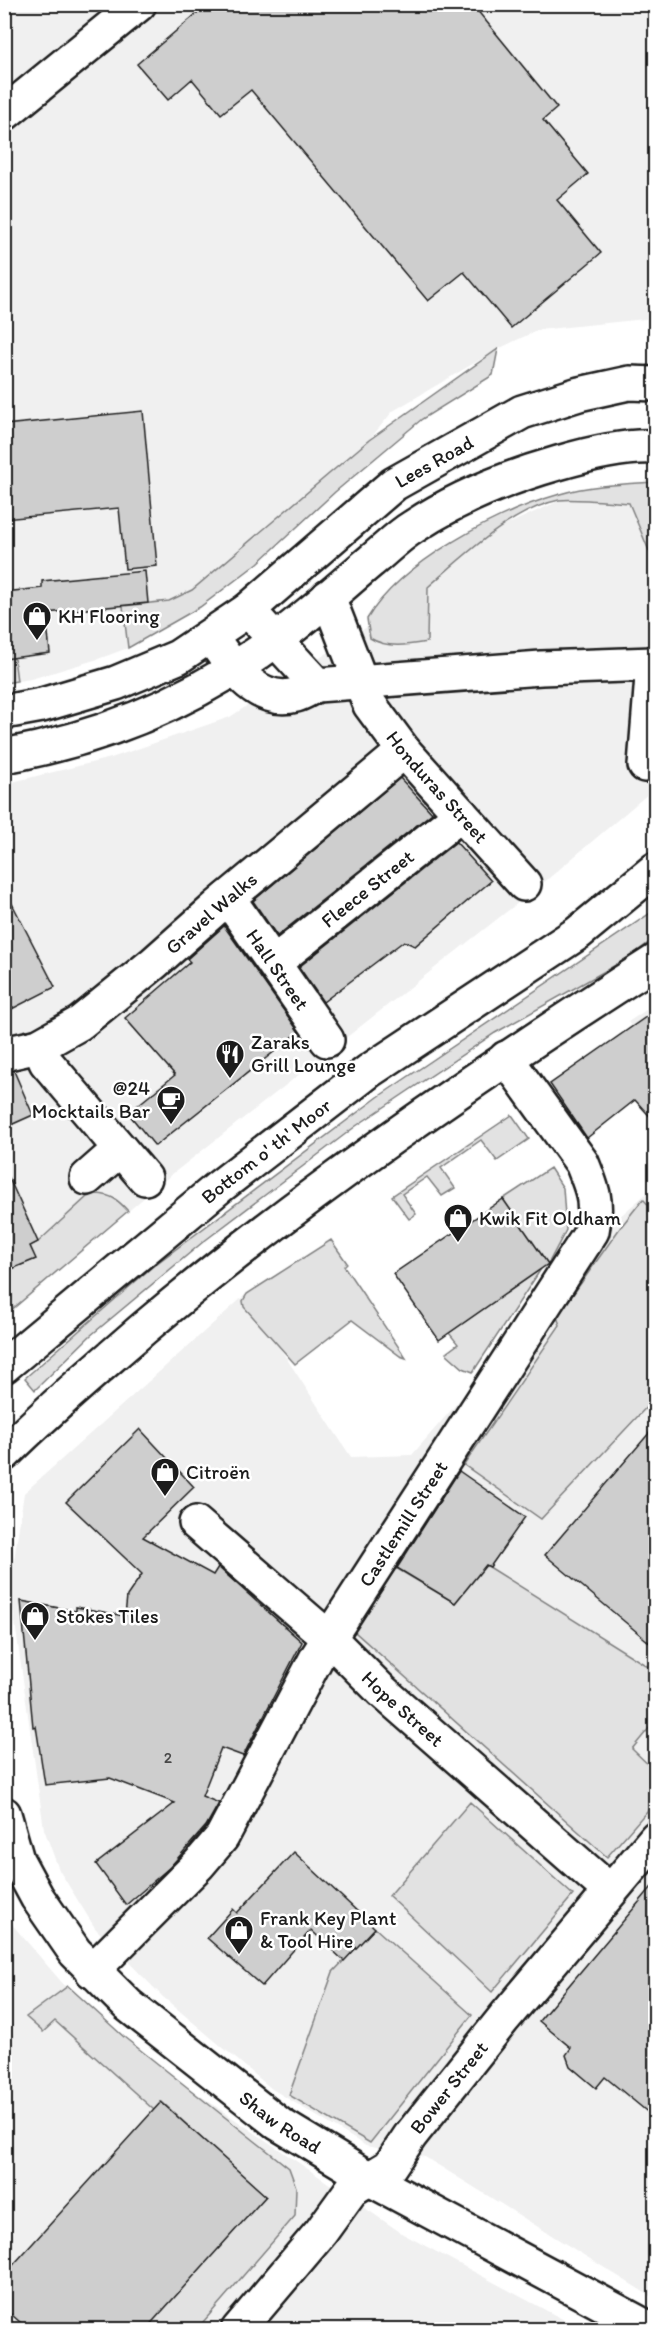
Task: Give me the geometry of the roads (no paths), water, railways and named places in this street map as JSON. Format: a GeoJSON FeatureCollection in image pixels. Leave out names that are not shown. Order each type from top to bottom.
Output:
{"type":"FeatureCollection","features":[{"type":"Feature","properties":{"kind":"street"},"geometry":{"type":"LineString","coordinates":[[4,114],[139,4]]}},
{"type":"Feature","properties":{"kind":"street","name":"Lees Road"},"geometry":{"type":"LineString","coordinates":[[4,712],[42,705],[116,683],[178,657],[248,610],[394,484],[522,412],[579,394],[629,383],[656,384]]}},
{"type":"Feature","properties":{"kind":"street"},"geometry":{"type":"LineString","coordinates":[[4,756],[80,738],[136,719],[171,704],[234,668],[276,640],[411,528],[458,500],[510,477],[585,455],[656,447]]}},
{"type":"Feature","properties":{"kind":"street","name":"Honduras Street"},"geometry":{"type":"LineString","coordinates":[[328,597],[370,705],[404,751],[524,884]]}},
{"type":"Feature","properties":{"kind":"street"},"geometry":{"type":"LineString","coordinates":[[248,610],[317,685]]}},
{"type":"Feature","properties":{"kind":"street"},"geometry":{"type":"LineString","coordinates":[[211,637],[234,668],[249,683],[276,695],[294,695],[317,685],[541,668],[653,664],[645,765]]}},
{"type":"Feature","properties":{"kind":"street","name":"Gravel Walks"},"geometry":{"type":"LineString","coordinates":[[4,1054],[39,1046],[80,1023],[404,751]]}},
{"type":"Feature","properties":{"kind":"street","name":"Fleece Street"},"geometry":{"type":"LineString","coordinates":[[274,963],[461,814]]}},
{"type":"Feature","properties":{"kind":"street","name":"Bottom o' th' Moor"},"geometry":{"type":"LineString","coordinates":[[4,1366],[17,1345],[369,1071],[578,933],[656,869]]}},
{"type":"Feature","properties":{"kind":"street","name":"Hall Street"},"geometry":{"type":"LineString","coordinates":[[228,898],[327,1040]]}},
{"type":"Feature","properties":{"kind":"street"},"geometry":{"type":"LineString","coordinates":[[4,1454],[62,1398],[207,1275],[342,1173],[506,1058],[656,961]]}},
{"type":"Feature","properties":{"kind":"street"},"geometry":{"type":"LineString","coordinates":[[39,1046],[46,1062],[145,1178]]}},
{"type":"Feature","properties":{"kind":"street","name":"Castlemill Street"},"geometry":{"type":"LineString","coordinates":[[92,1971],[222,1838],[317,1657],[592,1231],[597,1210],[582,1163],[506,1058]]}},
{"type":"Feature","properties":{"kind":"street"},"geometry":{"type":"LineString","coordinates":[[87,1178],[120,1149]]}},
{"type":"Feature","properties":{"kind":"street","name":"Hope Street"},"geometry":{"type":"LineString","coordinates":[[196,1523],[330,1639],[382,1691],[610,1891]]}},
{"type":"Feature","properties":{"kind":"street","name":"Shaw Road"},"geometry":{"type":"LineString","coordinates":[[4,1814],[11,1862],[75,1952],[128,2005],[279,2124],[370,2179],[645,2328]]}},
{"type":"Feature","properties":{"kind":"street","name":"Bower Street"},"geometry":{"type":"LineString","coordinates":[[238,2330],[321,2232],[352,2188],[390,2166],[410,2136],[496,2027],[656,1838]]}},
{"type":"Feature","properties":{"kind":"place","name":"KH Flooring"},"geometry":{"type":"Point","coordinates":[37,642]}},
{"type":"Feature","properties":{"kind":"place","name":"Zaraks Grill Lounge"},"geometry":{"type":"Point","coordinates":[230,1080]}},
{"type":"Feature","properties":{"kind":"place","name":"@24 Mocktails Bar"},"geometry":{"type":"Point","coordinates":[171,1126]}},
{"type":"Feature","properties":{"kind":"place","name":"Kwik Fit Oldham"},"geometry":{"type":"Point","coordinates":[458,1244]}},
{"type":"Feature","properties":{"kind":"place","name":"Citroën"},"geometry":{"type":"Point","coordinates":[165,1498]}},
{"type":"Feature","properties":{"kind":"place","name":"Stokes Tiles"},"geometry":{"type":"Point","coordinates":[35,1642]}},
{"type":"Feature","properties":{"kind":"place","name":"Frank Key Plant & Tool Hire"},"geometry":{"type":"Point","coordinates":[239,1956]}}]}
